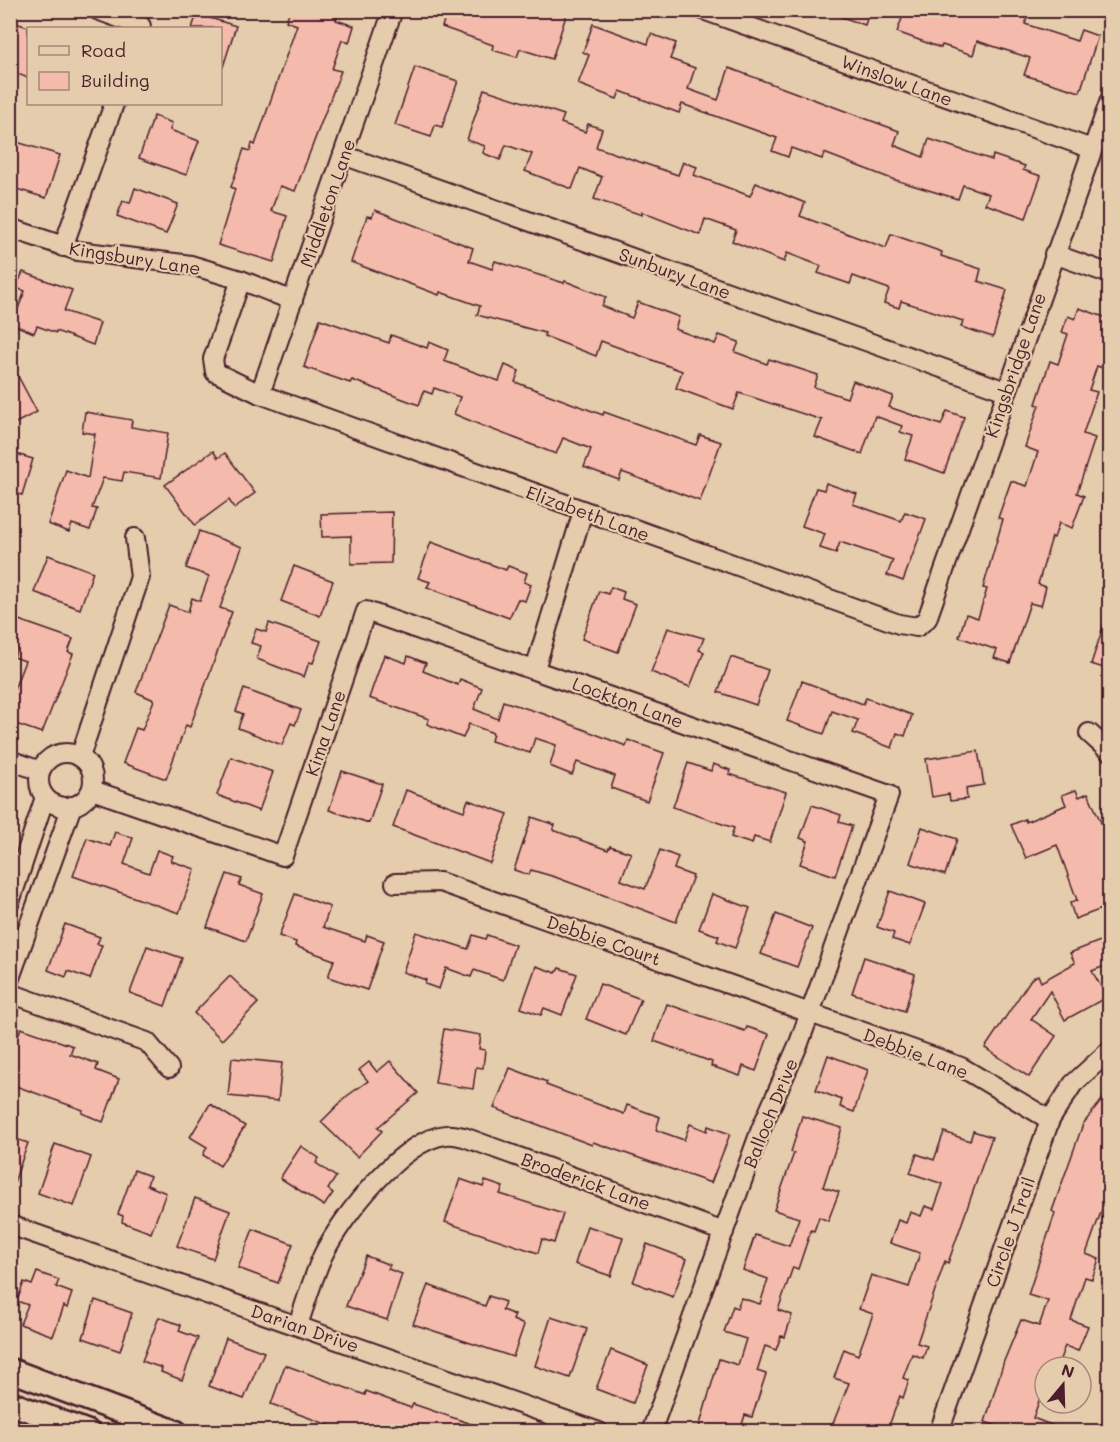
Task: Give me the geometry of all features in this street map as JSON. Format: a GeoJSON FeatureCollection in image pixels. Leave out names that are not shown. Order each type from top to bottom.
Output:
{"type":"FeatureCollection","features":[{"type":"Feature","properties":{"kind":"main road"},"geometry":{"type":"LineString","coordinates":[[10,1370],[176,1431]]}},
{"type":"Feature","properties":{"kind":"main road"},"geometry":{"type":"LineString","coordinates":[[10,1403],[88,1431]]}},
{"type":"Feature","properties":{"kind":"street"},"geometry":{"type":"LineString","coordinates":[[97,10],[143,22]]}},
{"type":"Feature","properties":{"kind":"street","name":"Middleton Lane"},"geometry":{"type":"LineString","coordinates":[[260,394],[393,10]]}},
{"type":"Feature","properties":{"kind":"street","name":"Winslow Lane"},"geometry":{"type":"LineString","coordinates":[[703,10],[1092,149]]}},
{"type":"Feature","properties":{"kind":"street","name":"Kingsbridge Lane"},"geometry":{"type":"LineString","coordinates":[[917,627],[927,619],[1110,100]]}},
{"type":"Feature","properties":{"kind":"street"},"geometry":{"type":"LineString","coordinates":[[63,247],[114,105]]}},
{"type":"Feature","properties":{"kind":"street","name":"Sunbury Lane"},"geometry":{"type":"LineString","coordinates":[[343,155],[1006,391]]}},
{"type":"Feature","properties":{"kind":"street","name":"Kingsbury Lane"},"geometry":{"type":"LineString","coordinates":[[10,228],[63,247],[191,265],[241,280],[293,301]]}},
{"type":"Feature","properties":{"kind":"street"},"geometry":{"type":"LineString","coordinates":[[1054,254],[1110,274]]}},
{"type":"Feature","properties":{"kind":"street","name":"Elizabeth Lane"},"geometry":{"type":"LineString","coordinates":[[241,280],[213,366],[221,377],[260,394],[583,511],[888,620],[917,627]]}},
{"type":"Feature","properties":{"kind":"street"},"geometry":{"type":"LineString","coordinates":[[536,669],[583,511]]}},
{"type":"Feature","properties":{"kind":"street"},"geometry":{"type":"LineString","coordinates":[[80,757],[140,577],[135,538]]}},
{"type":"Feature","properties":{"kind":"street","name":"Lockton Lane"},"geometry":{"type":"LineString","coordinates":[[366,611],[889,795]]}},
{"type":"Feature","properties":{"kind":"street","name":"Kima Lane"},"geometry":{"type":"LineString","coordinates":[[92,790],[284,856],[366,611]]}},
{"type":"Feature","properties":{"kind":"street"},"geometry":{"type":"LineString","coordinates":[[1089,733],[1110,752]]}},
{"type":"Feature","properties":{"kind":"street"},"geometry":{"type":"LineString","coordinates":[[71,753],[80,757],[92,771],[92,790],[87,798],[72,806],[61,807],[45,797],[40,789],[40,771],[52,756],[71,753]]}},
{"type":"Feature","properties":{"kind":"street"},"geometry":{"type":"LineString","coordinates":[[10,760],[40,771]]}},
{"type":"Feature","properties":{"kind":"street","name":"Balloch Drive"},"geometry":{"type":"LineString","coordinates":[[651,1431],[761,1129],[810,1013],[889,795]]}},
{"type":"Feature","properties":{"kind":"street"},"geometry":{"type":"LineString","coordinates":[[10,902],[45,797]]}},
{"type":"Feature","properties":{"kind":"street"},"geometry":{"type":"LineString","coordinates":[[10,978],[72,806]]}},
{"type":"Feature","properties":{"kind":"street","name":"Debbie Court"},"geometry":{"type":"LineString","coordinates":[[395,883],[440,882],[810,1013]]}},
{"type":"Feature","properties":{"kind":"street"},"geometry":{"type":"LineString","coordinates":[[10,993],[147,1042],[169,1068]]}},
{"type":"Feature","properties":{"kind":"street","name":"Debbie Lane"},"geometry":{"type":"LineString","coordinates":[[810,1013],[961,1067],[1050,1120]]}},
{"type":"Feature","properties":{"kind":"street","name":"Circle J Trail"},"geometry":{"type":"LineString","coordinates":[[939,1431],[1050,1120],[1073,1084],[1110,1050]]}},
{"type":"Feature","properties":{"kind":"street","name":"Broderick Lane"},"geometry":{"type":"LineString","coordinates":[[298,1325],[323,1255],[353,1209],[403,1157],[427,1141],[447,1134],[464,1137],[724,1232]]}},
{"type":"Feature","properties":{"kind":"street","name":"Darian Drive"},"geometry":{"type":"LineString","coordinates":[[10,1225],[599,1431]]}},
{"type":"Feature","properties":{"kind":"building"},"geometry":{"type":"Polygon","coordinates":[[[290,10],[339,10],[336,20],[354,26],[349,43],[342,40],[332,69],[341,71],[295,191],[280,186],[271,211],[287,216],[274,262],[218,245],[235,189],[231,187],[244,149],[250,151],[252,143],[255,145],[297,25],[286,21],[290,10]]]}},
{"type":"Feature","properties":{"kind":"building"},"geometry":{"type":"Polygon","coordinates":[[[447,10],[559,10],[567,13],[552,59],[520,49],[517,57],[492,50],[493,45],[442,27],[447,10]]]}},
{"type":"Feature","properties":{"kind":"building"},"geometry":{"type":"Polygon","coordinates":[[[830,10],[870,10],[865,25],[830,13],[830,10]]]}},
{"type":"Feature","properties":{"kind":"building"},"geometry":{"type":"Polygon","coordinates":[[[905,10],[1013,10],[1028,15],[1025,24],[1077,41],[1081,30],[1098,36],[1080,92],[1024,75],[1030,58],[977,41],[973,55],[942,45],[941,48],[897,32],[905,10]]]}},
{"type":"Feature","properties":{"kind":"building"},"geometry":{"type":"Polygon","coordinates":[[[197,14],[236,26],[223,67],[222,27],[192,27],[197,14]]]}},
{"type":"Feature","properties":{"kind":"building"},"geometry":{"type":"Polygon","coordinates":[[[10,21],[28,27],[27,78],[10,71],[10,21]]]}},
{"type":"Feature","properties":{"kind":"building"},"geometry":{"type":"Polygon","coordinates":[[[593,24],[648,44],[651,34],[676,43],[670,59],[695,68],[688,89],[718,100],[729,68],[899,131],[894,145],[923,157],[929,139],[992,160],[993,155],[1025,166],[1023,170],[1041,176],[1026,218],[985,204],[989,194],[963,185],[958,199],[892,179],[824,153],[822,159],[791,148],[788,157],[772,151],[777,138],[682,104],[679,113],[620,91],[617,99],[578,84],[589,55],[583,52],[593,24]]]}},
{"type":"Feature","properties":{"kind":"building"},"geometry":{"type":"Polygon","coordinates":[[[415,67],[458,81],[442,127],[435,125],[431,137],[395,125],[415,67]]]}},
{"type":"Feature","properties":{"kind":"building"},"geometry":{"type":"Polygon","coordinates":[[[484,89],[564,115],[561,123],[585,132],[588,124],[602,129],[596,147],[678,175],[683,162],[697,167],[694,175],[750,196],[756,183],[805,203],[800,216],[886,248],[891,234],[942,252],[941,256],[981,269],[978,281],[1007,290],[993,337],[961,327],[963,321],[901,301],[899,308],[884,303],[889,289],[853,276],[850,284],[818,273],[821,266],[787,253],[784,262],[732,241],[736,230],[705,219],[700,235],[642,212],[642,215],[594,199],[602,177],[580,168],[572,189],[525,171],[532,154],[506,145],[500,160],[483,153],[485,146],[467,140],[484,89]]]}},
{"type":"Feature","properties":{"kind":"building"},"geometry":{"type":"Polygon","coordinates":[[[154,116],[172,123],[170,130],[199,141],[186,175],[139,158],[154,116]]]}},
{"type":"Feature","properties":{"kind":"building"},"geometry":{"type":"Polygon","coordinates":[[[10,140],[60,155],[46,198],[10,187],[10,140]]]}},
{"type":"Feature","properties":{"kind":"building"},"geometry":{"type":"Polygon","coordinates":[[[135,188],[178,204],[166,234],[117,216],[123,201],[130,203],[135,188]]]}},
{"type":"Feature","properties":{"kind":"building"},"geometry":{"type":"Polygon","coordinates":[[[375,210],[473,248],[469,261],[492,269],[495,261],[564,283],[565,281],[606,297],[602,306],[632,318],[638,302],[679,317],[675,329],[715,344],[719,335],[739,342],[735,352],[767,364],[769,359],[818,375],[814,387],[847,398],[853,381],[893,396],[889,407],[941,425],[947,411],[964,417],[944,473],[905,459],[913,436],[900,432],[902,426],[875,416],[862,454],[815,437],[822,420],[739,393],[733,409],[676,388],[682,371],[601,341],[596,356],[544,336],[545,333],[477,315],[480,306],[440,292],[439,295],[351,262],[367,216],[372,217],[375,210]]]}},
{"type":"Feature","properties":{"kind":"building"},"geometry":{"type":"Polygon","coordinates":[[[23,272],[72,290],[64,311],[100,323],[93,345],[37,326],[34,333],[12,324],[25,291],[16,288],[23,272]]]}},
{"type":"Feature","properties":{"kind":"building"},"geometry":{"type":"Polygon","coordinates":[[[1079,308],[1110,319],[1110,360],[1106,359],[1103,368],[1097,366],[1089,390],[1097,392],[1083,434],[1095,438],[1077,493],[1084,496],[1072,528],[1059,523],[1054,538],[1052,537],[1038,584],[1046,587],[1041,606],[1030,603],[1010,663],[994,658],[997,650],[959,637],[966,614],[978,618],[987,589],[983,588],[1003,519],[998,518],[1011,481],[1027,486],[1038,452],[1025,447],[1039,405],[1036,404],[1050,361],[1058,364],[1068,334],[1062,332],[1068,316],[1075,319],[1079,308]]]}},
{"type":"Feature","properties":{"kind":"building"},"geometry":{"type":"Polygon","coordinates":[[[320,319],[389,343],[391,335],[427,348],[429,342],[448,350],[444,361],[499,381],[505,365],[519,371],[515,382],[603,415],[604,412],[696,445],[700,435],[721,442],[700,501],[622,472],[619,480],[584,467],[591,449],[563,438],[556,454],[454,414],[460,397],[434,388],[432,394],[424,391],[419,405],[352,380],[350,383],[304,367],[320,319]]]}},
{"type":"Feature","properties":{"kind":"building"},"geometry":{"type":"Polygon","coordinates":[[[10,361],[37,412],[10,426],[10,361]]]}},
{"type":"Feature","properties":{"kind":"building"},"geometry":{"type":"Polygon","coordinates":[[[85,412],[132,420],[131,427],[168,433],[161,478],[124,472],[122,481],[103,478],[92,508],[97,509],[90,530],[72,524],[69,532],[48,524],[66,470],[88,478],[95,434],[82,432],[85,412]]]}},
{"type":"Feature","properties":{"kind":"building"},"geometry":{"type":"Polygon","coordinates":[[[213,451],[218,458],[225,453],[255,493],[234,508],[229,500],[195,525],[165,485],[213,451]]]}},
{"type":"Feature","properties":{"kind":"building"},"geometry":{"type":"Polygon","coordinates":[[[10,452],[33,459],[22,495],[10,492],[10,452]]]}},
{"type":"Feature","properties":{"kind":"building"},"geometry":{"type":"Polygon","coordinates":[[[826,483],[857,494],[853,504],[901,521],[905,512],[926,519],[903,581],[887,575],[893,560],[840,542],[836,553],[820,548],[825,534],[802,526],[816,488],[824,490],[826,483]]]}},
{"type":"Feature","properties":{"kind":"building"},"geometry":{"type":"Polygon","coordinates":[[[392,512],[391,563],[351,564],[351,536],[322,537],[321,514],[392,512]]]}},
{"type":"Feature","properties":{"kind":"building"},"geometry":{"type":"Polygon","coordinates":[[[199,531],[242,547],[220,608],[232,612],[190,727],[186,725],[166,779],[123,763],[136,728],[142,730],[154,700],[136,692],[169,605],[188,612],[192,598],[200,601],[209,576],[186,568],[199,531]]]}},
{"type":"Feature","properties":{"kind":"building"},"geometry":{"type":"Polygon","coordinates":[[[431,542],[506,570],[508,566],[527,573],[524,582],[531,585],[525,601],[518,599],[509,618],[427,587],[430,582],[418,578],[431,542]]]}},
{"type":"Feature","properties":{"kind":"building"},"geometry":{"type":"Polygon","coordinates":[[[48,555],[93,572],[80,609],[34,592],[48,555]]]}},
{"type":"Feature","properties":{"kind":"building"},"geometry":{"type":"Polygon","coordinates":[[[294,566],[333,581],[320,616],[281,601],[294,566]]]}},
{"type":"Feature","properties":{"kind":"building"},"geometry":{"type":"Polygon","coordinates":[[[611,587],[624,592],[622,599],[636,604],[618,652],[582,639],[599,591],[608,594],[611,587]]]}},
{"type":"Feature","properties":{"kind":"building"},"geometry":{"type":"Polygon","coordinates":[[[1107,615],[1110,616],[1110,670],[1091,664],[1107,615]]]}},
{"type":"Feature","properties":{"kind":"building"},"geometry":{"type":"Polygon","coordinates":[[[19,620],[73,639],[68,652],[73,654],[42,733],[10,722],[10,700],[25,661],[14,657],[17,649],[10,647],[19,620]]]}},
{"type":"Feature","properties":{"kind":"building"},"geometry":{"type":"Polygon","coordinates":[[[269,623],[321,641],[313,663],[309,662],[304,677],[257,659],[261,646],[251,643],[256,629],[266,632],[269,623]]]}},
{"type":"Feature","properties":{"kind":"building"},"geometry":{"type":"Polygon","coordinates":[[[668,628],[704,638],[699,650],[704,652],[690,687],[651,672],[668,628]]]}},
{"type":"Feature","properties":{"kind":"building"},"geometry":{"type":"Polygon","coordinates":[[[384,655],[406,663],[408,656],[426,663],[423,671],[458,685],[460,679],[482,688],[474,709],[498,719],[503,701],[544,714],[626,746],[628,740],[664,753],[647,801],[611,788],[615,776],[577,762],[572,775],[550,766],[556,745],[535,738],[530,753],[491,741],[493,733],[469,724],[463,738],[427,724],[429,719],[369,698],[384,655]]]}},
{"type":"Feature","properties":{"kind":"building"},"geometry":{"type":"Polygon","coordinates":[[[731,657],[768,670],[756,705],[718,692],[731,657]]]}},
{"type":"Feature","properties":{"kind":"building"},"geometry":{"type":"Polygon","coordinates":[[[802,681],[863,704],[866,698],[912,715],[905,736],[897,733],[892,748],[853,733],[858,720],[832,711],[824,734],[787,721],[802,681]]]}},
{"type":"Feature","properties":{"kind":"building"},"geometry":{"type":"Polygon","coordinates":[[[244,689],[301,710],[295,725],[291,723],[282,745],[238,728],[243,714],[236,711],[244,689]]]}},
{"type":"Feature","properties":{"kind":"building"},"geometry":{"type":"Polygon","coordinates":[[[978,751],[984,785],[966,788],[967,799],[950,801],[949,794],[932,797],[926,759],[978,751]]]}},
{"type":"Feature","properties":{"kind":"building"},"geometry":{"type":"Polygon","coordinates":[[[231,757],[273,772],[259,811],[217,795],[231,757]]]}},
{"type":"Feature","properties":{"kind":"building"},"geometry":{"type":"Polygon","coordinates":[[[688,763],[711,771],[713,764],[730,770],[729,774],[786,792],[770,842],[754,837],[752,844],[731,837],[734,828],[673,807],[688,763]]]}},
{"type":"Feature","properties":{"kind":"building"},"geometry":{"type":"Polygon","coordinates":[[[342,771],[382,784],[369,823],[329,810],[342,771]]]}},
{"type":"Feature","properties":{"kind":"building"},"geometry":{"type":"Polygon","coordinates":[[[406,790],[464,811],[468,800],[508,814],[490,863],[393,827],[406,790]]]}},
{"type":"Feature","properties":{"kind":"building"},"geometry":{"type":"Polygon","coordinates":[[[1076,790],[1079,797],[1088,793],[1110,843],[1110,906],[1075,919],[1070,903],[1077,900],[1057,845],[1026,858],[1011,825],[1025,819],[1026,822],[1066,805],[1062,795],[1076,790]]]}},
{"type":"Feature","properties":{"kind":"building"},"geometry":{"type":"Polygon","coordinates":[[[812,805],[841,815],[839,822],[852,826],[835,876],[800,864],[808,841],[800,838],[812,805]]]}},
{"type":"Feature","properties":{"kind":"building"},"geometry":{"type":"Polygon","coordinates":[[[532,817],[555,825],[553,830],[608,850],[610,846],[631,853],[621,880],[645,889],[660,850],[678,857],[674,869],[693,876],[676,922],[555,877],[531,870],[529,875],[514,870],[532,817]]]}},
{"type":"Feature","properties":{"kind":"building"},"geometry":{"type":"Polygon","coordinates":[[[922,827],[957,839],[945,875],[910,863],[922,827]]]}},
{"type":"Feature","properties":{"kind":"building"},"geometry":{"type":"Polygon","coordinates":[[[115,832],[133,838],[124,864],[149,873],[157,850],[173,856],[171,861],[195,869],[179,913],[73,876],[87,838],[110,846],[115,832]]]}},
{"type":"Feature","properties":{"kind":"building"},"geometry":{"type":"Polygon","coordinates":[[[227,874],[242,879],[239,885],[263,894],[246,941],[207,927],[227,874]]]}},
{"type":"Feature","properties":{"kind":"building"},"geometry":{"type":"Polygon","coordinates":[[[890,891],[925,904],[910,945],[892,939],[894,933],[877,927],[890,891]]]}},
{"type":"Feature","properties":{"kind":"building"},"geometry":{"type":"Polygon","coordinates":[[[295,894],[330,907],[323,927],[365,941],[367,935],[384,941],[367,990],[328,977],[334,960],[295,946],[296,942],[279,936],[295,894]]]}},
{"type":"Feature","properties":{"kind":"building"},"geometry":{"type":"Polygon","coordinates":[[[712,894],[750,908],[735,948],[717,941],[719,936],[699,929],[712,894]]]}},
{"type":"Feature","properties":{"kind":"building"},"geometry":{"type":"Polygon","coordinates":[[[776,914],[812,928],[797,967],[761,954],[776,914]]]}},
{"type":"Feature","properties":{"kind":"building"},"geometry":{"type":"Polygon","coordinates":[[[65,924],[100,937],[97,944],[102,945],[90,979],[68,971],[66,977],[48,970],[65,924]]]}},
{"type":"Feature","properties":{"kind":"building"},"geometry":{"type":"Polygon","coordinates":[[[416,932],[468,949],[473,935],[485,939],[487,935],[515,945],[503,980],[474,970],[471,977],[446,968],[439,989],[425,984],[426,980],[403,972],[416,932]]]}},
{"type":"Feature","properties":{"kind":"building"},"geometry":{"type":"Polygon","coordinates":[[[1110,937],[1110,964],[1092,971],[1107,997],[1065,1020],[1050,991],[1031,1019],[1056,1036],[1029,1077],[985,1048],[1031,979],[1038,975],[1041,982],[1075,963],[1070,953],[1110,937]]]}},
{"type":"Feature","properties":{"kind":"building"},"geometry":{"type":"Polygon","coordinates":[[[147,946],[182,958],[165,1006],[130,993],[147,946]]]}},
{"type":"Feature","properties":{"kind":"building"},"geometry":{"type":"Polygon","coordinates":[[[864,957],[915,974],[905,1011],[852,993],[864,957]]]}},
{"type":"Feature","properties":{"kind":"building"},"geometry":{"type":"Polygon","coordinates":[[[536,966],[556,973],[559,968],[577,974],[562,1015],[544,1008],[541,1015],[521,1008],[536,966]]]}},
{"type":"Feature","properties":{"kind":"building"},"geometry":{"type":"Polygon","coordinates":[[[230,976],[258,1003],[222,1040],[194,1013],[230,976]]]}},
{"type":"Feature","properties":{"kind":"building"},"geometry":{"type":"Polygon","coordinates":[[[600,984],[641,999],[626,1035],[586,1019],[600,984]]]}},
{"type":"Feature","properties":{"kind":"building"},"geometry":{"type":"Polygon","coordinates":[[[667,1004],[745,1031],[747,1027],[769,1034],[756,1071],[743,1066],[740,1076],[711,1066],[712,1062],[654,1041],[667,1004]]]}},
{"type":"Feature","properties":{"kind":"building"},"geometry":{"type":"Polygon","coordinates":[[[21,1028],[73,1046],[70,1054],[98,1064],[96,1070],[119,1079],[103,1122],[82,1113],[83,1110],[10,1084],[10,1058],[21,1028]]]}},
{"type":"Feature","properties":{"kind":"building"},"geometry":{"type":"Polygon","coordinates":[[[444,1029],[481,1035],[479,1049],[485,1050],[483,1068],[476,1067],[473,1089],[435,1083],[444,1029]]]}},
{"type":"Feature","properties":{"kind":"building"},"geometry":{"type":"Polygon","coordinates":[[[828,1055],[868,1070],[854,1112],[840,1107],[842,1100],[816,1090],[828,1055]]]}},
{"type":"Feature","properties":{"kind":"building"},"geometry":{"type":"Polygon","coordinates":[[[232,1058],[282,1063],[278,1101],[228,1096],[232,1058]]]}},
{"type":"Feature","properties":{"kind":"building"},"geometry":{"type":"Polygon","coordinates":[[[390,1061],[418,1093],[378,1127],[382,1131],[357,1157],[321,1122],[347,1096],[368,1081],[359,1070],[369,1062],[377,1072],[390,1061]]]}},
{"type":"Feature","properties":{"kind":"building"},"geometry":{"type":"Polygon","coordinates":[[[510,1068],[547,1082],[546,1085],[624,1114],[627,1105],[660,1117],[656,1130],[684,1140],[690,1124],[707,1131],[708,1126],[730,1134],[711,1183],[593,1142],[592,1145],[494,1108],[510,1068]]]}},
{"type":"Feature","properties":{"kind":"building"},"geometry":{"type":"Polygon","coordinates":[[[1110,1090],[1110,1196],[1107,1195],[1086,1254],[1099,1259],[1092,1279],[1085,1277],[1071,1320],[1088,1326],[1078,1351],[1065,1346],[1062,1355],[1033,1355],[1033,1418],[1067,1431],[1012,1431],[985,1422],[1004,1361],[1021,1320],[1039,1326],[1048,1301],[1028,1295],[1055,1213],[1052,1211],[1083,1124],[1110,1090]]]}},
{"type":"Feature","properties":{"kind":"building"},"geometry":{"type":"Polygon","coordinates":[[[210,1104],[245,1126],[220,1166],[203,1155],[207,1147],[190,1137],[210,1104]]]}},
{"type":"Feature","properties":{"kind":"building"},"geometry":{"type":"Polygon","coordinates":[[[802,1116],[842,1128],[823,1187],[839,1192],[828,1221],[819,1217],[814,1231],[811,1230],[798,1269],[793,1267],[778,1310],[792,1315],[785,1337],[781,1336],[776,1350],[765,1346],[757,1371],[766,1374],[752,1417],[745,1415],[740,1431],[698,1431],[719,1359],[738,1365],[746,1339],[724,1332],[733,1306],[737,1308],[741,1298],[760,1304],[768,1279],[743,1270],[755,1235],[789,1246],[799,1218],[774,1210],[794,1153],[791,1152],[802,1116]]]}},
{"type":"Feature","properties":{"kind":"building"},"geometry":{"type":"Polygon","coordinates":[[[973,1131],[992,1137],[917,1343],[927,1346],[923,1358],[912,1354],[903,1378],[909,1380],[903,1398],[900,1396],[887,1431],[830,1431],[849,1383],[834,1378],[844,1349],[858,1355],[873,1314],[859,1309],[871,1275],[909,1287],[920,1253],[890,1243],[898,1220],[906,1223],[910,1212],[921,1216],[925,1206],[934,1209],[943,1184],[910,1173],[917,1154],[934,1160],[944,1132],[970,1141],[973,1131]]]}},
{"type":"Feature","properties":{"kind":"building"},"geometry":{"type":"Polygon","coordinates":[[[10,1137],[28,1143],[12,1188],[10,1188],[10,1137]]]}},
{"type":"Feature","properties":{"kind":"building"},"geometry":{"type":"Polygon","coordinates":[[[55,1144],[91,1157],[74,1206],[38,1193],[55,1144]]]}},
{"type":"Feature","properties":{"kind":"building"},"geometry":{"type":"Polygon","coordinates":[[[301,1146],[319,1158],[316,1163],[336,1177],[328,1189],[333,1193],[324,1206],[280,1178],[301,1146]]]}},
{"type":"Feature","properties":{"kind":"building"},"geometry":{"type":"Polygon","coordinates":[[[134,1170],[150,1176],[147,1185],[166,1193],[151,1233],[122,1222],[123,1216],[118,1214],[134,1170]]]}},
{"type":"Feature","properties":{"kind":"building"},"geometry":{"type":"Polygon","coordinates":[[[460,1179],[483,1187],[485,1181],[503,1187],[500,1194],[563,1214],[554,1243],[542,1239],[538,1253],[445,1222],[460,1179]]]}},
{"type":"Feature","properties":{"kind":"building"},"geometry":{"type":"Polygon","coordinates":[[[195,1198],[230,1211],[213,1259],[177,1246],[195,1198]]]}},
{"type":"Feature","properties":{"kind":"building"},"geometry":{"type":"Polygon","coordinates":[[[587,1226],[623,1237],[611,1276],[575,1264],[587,1226]]]}},
{"type":"Feature","properties":{"kind":"building"},"geometry":{"type":"Polygon","coordinates":[[[253,1229],[293,1244],[278,1283],[238,1268],[253,1229]]]}},
{"type":"Feature","properties":{"kind":"building"},"geometry":{"type":"Polygon","coordinates":[[[647,1244],[687,1259],[673,1297],[633,1282],[647,1244]]]}},
{"type":"Feature","properties":{"kind":"building"},"geometry":{"type":"Polygon","coordinates":[[[366,1256],[390,1265],[388,1269],[402,1274],[387,1320],[346,1306],[366,1256]]]}},
{"type":"Feature","properties":{"kind":"building"},"geometry":{"type":"Polygon","coordinates":[[[37,1272],[59,1280],[56,1287],[72,1293],[67,1308],[64,1306],[53,1336],[20,1324],[28,1305],[17,1301],[24,1282],[32,1285],[37,1272]]]}},
{"type":"Feature","properties":{"kind":"building"},"geometry":{"type":"Polygon","coordinates":[[[428,1285],[485,1306],[489,1296],[505,1302],[502,1310],[515,1315],[513,1320],[524,1325],[513,1357],[413,1324],[428,1285]]]}},
{"type":"Feature","properties":{"kind":"building"},"geometry":{"type":"Polygon","coordinates":[[[95,1300],[132,1313],[120,1351],[83,1338],[95,1300]]]}},
{"type":"Feature","properties":{"kind":"building"},"geometry":{"type":"Polygon","coordinates":[[[159,1317],[181,1325],[179,1331],[198,1338],[182,1380],[161,1372],[162,1368],[142,1361],[159,1317]]]}},
{"type":"Feature","properties":{"kind":"building"},"geometry":{"type":"Polygon","coordinates":[[[551,1317],[587,1329],[570,1378],[535,1366],[551,1317]]]}},
{"type":"Feature","properties":{"kind":"building"},"geometry":{"type":"Polygon","coordinates":[[[226,1338],[264,1352],[244,1399],[209,1386],[226,1338]]]}},
{"type":"Feature","properties":{"kind":"building"},"geometry":{"type":"Polygon","coordinates":[[[611,1350],[648,1365],[633,1403],[596,1389],[611,1350]]]}},
{"type":"Feature","properties":{"kind":"building"},"geometry":{"type":"Polygon","coordinates":[[[285,1365],[365,1395],[366,1391],[411,1408],[413,1404],[486,1429],[486,1431],[332,1431],[334,1427],[271,1404],[285,1365]]]}}]}
